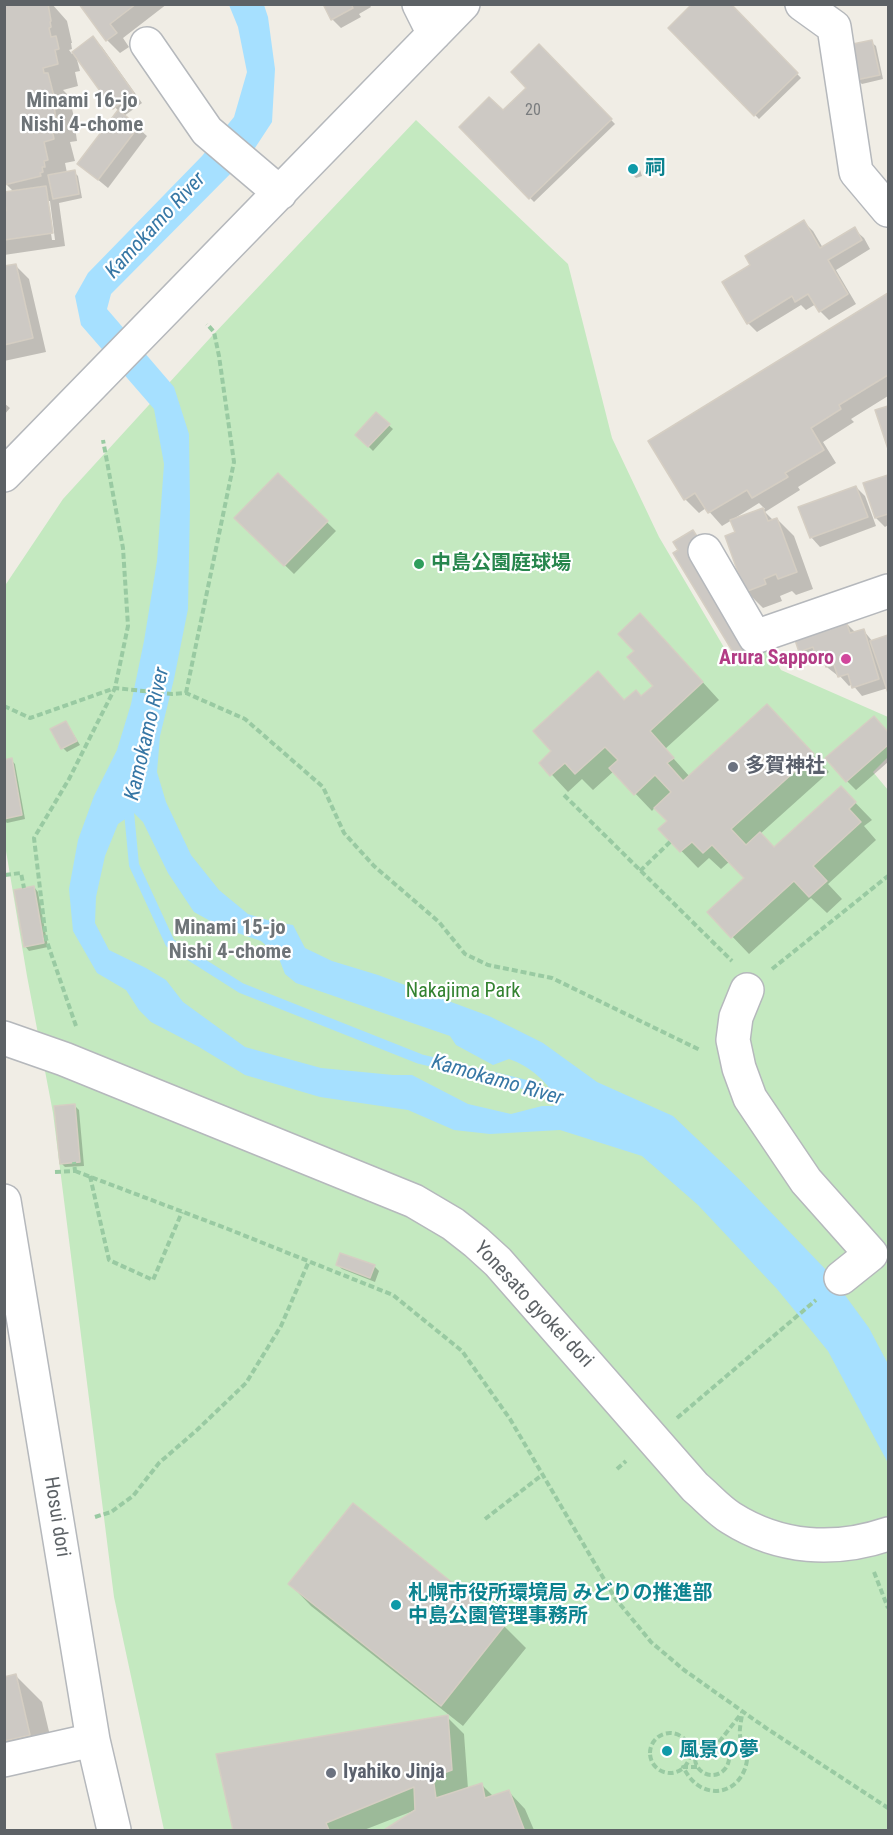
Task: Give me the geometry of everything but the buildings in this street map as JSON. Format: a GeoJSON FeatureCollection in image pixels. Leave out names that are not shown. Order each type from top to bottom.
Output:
{"type":"FeatureCollection","features":[{"type":"Feature","properties":{"kind":"street"},"geometry":{"type":"LineString","coordinates":[[419,4],[434,34]]}},
{"type":"Feature","properties":{"kind":"street"},"geometry":{"type":"LineString","coordinates":[[4,475],[463,4]]}},
{"type":"Feature","properties":{"kind":"street"},"geometry":{"type":"LineString","coordinates":[[802,4],[834,27],[856,172],[888,210]]}},
{"type":"Feature","properties":{"kind":"street"},"geometry":{"type":"LineString","coordinates":[[147,44],[207,131],[280,193]]}},
{"type":"Feature","properties":{"kind":"street"},"geometry":{"type":"LineString","coordinates":[[705,551],[755,637],[888,591]]}},
{"type":"Feature","properties":{"kind":"street"},"geometry":{"type":"LineString","coordinates":[[747,990],[736,1017],[733,1040],[739,1068],[750,1098],[806,1181],[871,1254],[842,1278]]}},
{"type":"Feature","properties":{"kind":"street","name":"Yonesato gyokei dori"},"geometry":{"type":"LineString","coordinates":[[4,1038],[64,1059],[414,1201],[453,1224],[498,1262],[696,1487],[730,1518],[765,1535],[802,1544],[836,1546],[888,1534]]}},
{"type":"Feature","properties":{"kind":"street","name":"Hosui dori"},"geometry":{"type":"LineString","coordinates":[[4,1201],[93,1740],[114,1830]]}},
{"type":"Feature","properties":{"kind":"street"},"geometry":{"type":"LineString","coordinates":[[4,1760],[93,1740]]}},
{"type":"Feature","properties":{"kind":"path"},"geometry":{"type":"LineString","coordinates":[[186,693],[234,462],[219,356],[214,332],[207,324]]}},
{"type":"Feature","properties":{"kind":"path"},"geometry":{"type":"LineString","coordinates":[[76,1026],[46,939],[34,838],[69,779],[115,688],[128,626],[123,548],[103,440]]}},
{"type":"Feature","properties":{"kind":"path"},"geometry":{"type":"LineString","coordinates":[[4,706],[30,718],[115,688],[136,689],[172,694],[186,693],[245,719],[323,787],[345,833],[374,866],[439,922],[465,954],[488,965],[552,978],[739,1068]]}},
{"type":"Feature","properties":{"kind":"path"},"geometry":{"type":"LineString","coordinates":[[564,795],[735,964],[747,990],[888,876]]}},
{"type":"Feature","properties":{"kind":"path"},"geometry":{"type":"LineString","coordinates":[[640,871],[670,842]]}},
{"type":"Feature","properties":{"kind":"path"},"geometry":{"type":"LineString","coordinates":[[4,875],[21,873],[24,888]]}},
{"type":"Feature","properties":{"kind":"path"},"geometry":{"type":"LineString","coordinates":[[74,1162],[75,1171]]}},
{"type":"Feature","properties":{"kind":"path"},"geometry":{"type":"LineString","coordinates":[[55,1172],[75,1171],[90,1176],[393,1295],[462,1351],[510,1419],[615,1599],[651,1642],[684,1670],[742,1712],[888,1808]]}},
{"type":"Feature","properties":{"kind":"path"},"geometry":{"type":"LineString","coordinates":[[90,1176],[109,1260],[153,1280],[182,1212]]}},
{"type":"Feature","properties":{"kind":"path"},"geometry":{"type":"LineString","coordinates":[[95,1517],[111,1512],[133,1496],[159,1462],[197,1430],[246,1383],[281,1326],[309,1261]]}},
{"type":"Feature","properties":{"kind":"path"},"geometry":{"type":"LineString","coordinates":[[617,1469],[795,1318]]}},
{"type":"Feature","properties":{"kind":"path"},"geometry":{"type":"LineString","coordinates":[[485,1519],[542,1475]]}},
{"type":"Feature","properties":{"kind":"path"},"geometry":{"type":"LineString","coordinates":[[874,1572],[888,1608]]}},
{"type":"Feature","properties":{"kind":"path"},"geometry":{"type":"LineString","coordinates":[[719,1742],[742,1712]]}},
{"type":"Feature","properties":{"kind":"path"},"geometry":{"type":"LineString","coordinates":[[683,1767],[690,1780],[709,1790],[716,1791],[730,1787],[741,1778],[747,1764],[746,1749],[739,1737],[742,1712]]}},
{"type":"Feature","properties":{"kind":"path"},"geometry":{"type":"LineString","coordinates":[[688,1744],[689,1756],[678,1771],[659,1769],[651,1759],[650,1752],[655,1740],[666,1733],[679,1735],[688,1744],[699,1746],[708,1741],[719,1742],[727,1749],[730,1760],[726,1769],[716,1775],[706,1774],[698,1767],[695,1757],[699,1746]]}},
{"type":"Feature","properties":{"kind":"path"},"geometry":{"type":"LineString","coordinates":[[683,1767],[698,1767]]}},
{"type":"Feature","properties":{"kind":"green space","name":"Nakajima Park"},"geometry":{"type":"Polygon","coordinates":[[[416,120],[568,264],[612,438],[659,537],[732,661],[765,643],[781,670],[888,717],[888,757],[873,772],[888,790],[888,1830],[164,1830],[114,1597],[53,1113],[5,845],[4,587],[63,499],[211,337],[416,120]]]}},
{"type":"Feature","properties":{"kind":"water"},"geometry":{"type":"Polygon","coordinates":[[[229,5],[264,5],[268,17],[275,69],[272,122],[253,151],[111,294],[107,309],[174,387],[189,434],[188,609],[160,736],[157,772],[166,802],[191,855],[219,890],[248,914],[293,925],[305,948],[332,961],[378,975],[489,1016],[543,1043],[597,1082],[673,1116],[739,1179],[828,1272],[869,1328],[888,1364],[888,1463],[828,1351],[777,1289],[698,1205],[642,1156],[560,1130],[490,1134],[454,1130],[408,1110],[320,1097],[245,1075],[151,1022],[139,1010],[126,990],[97,973],[73,931],[69,889],[78,840],[94,796],[117,750],[131,704],[144,641],[157,561],[164,464],[154,409],[81,325],[75,296],[88,273],[202,156],[234,117],[247,72],[238,27],[229,5]],[[134,813],[118,824],[105,856],[96,897],[95,923],[109,950],[166,980],[183,1002],[245,1047],[321,1068],[412,1075],[468,1104],[511,1114],[559,1103],[538,1076],[517,1062],[509,1059],[493,1065],[456,1045],[450,1036],[296,983],[285,974],[278,956],[261,941],[223,928],[194,912],[168,873],[143,822],[134,813]]]}},
{"type":"Feature","properties":{"kind":"waterway","name":"Kamokamo River"},"geometry":{"type":"LineString","coordinates":[[131,803],[129,812],[134,865],[170,943],[241,988],[420,1059],[527,1085],[568,1101]]}},
{"type":"Feature","properties":{"kind":"place","name":"祠"},"geometry":{"type":"Point","coordinates":[633,169]}},
{"type":"Feature","properties":{"kind":"place","name":"中島公園庭球場"},"geometry":{"type":"Point","coordinates":[419,564]}},
{"type":"Feature","properties":{"kind":"place","name":"Arura Sapporo"},"geometry":{"type":"Point","coordinates":[846,659]}},
{"type":"Feature","properties":{"kind":"place","name":"多賀神社"},"geometry":{"type":"Point","coordinates":[733,767]}},
{"type":"Feature","properties":{"kind":"place","name":"札幌市役所環境局 みどりの推進部 中島公園管理事務所"},"geometry":{"type":"Point","coordinates":[396,1605]}},
{"type":"Feature","properties":{"kind":"place","name":"風景の夢"},"geometry":{"type":"Point","coordinates":[667,1751]}},
{"type":"Feature","properties":{"kind":"place","name":"Iyahiko Jinja"},"geometry":{"type":"Point","coordinates":[331,1773]}},
{"type":"Feature","properties":{"kind":"district","name":"Minami 16-jo Nishi 4-chome"},"geometry":{"type":"Point","coordinates":[82,114]}},
{"type":"Feature","properties":{"kind":"district","name":"Minami 15-jo Nishi 4-chome"},"geometry":{"type":"Point","coordinates":[230,941]}}]}
